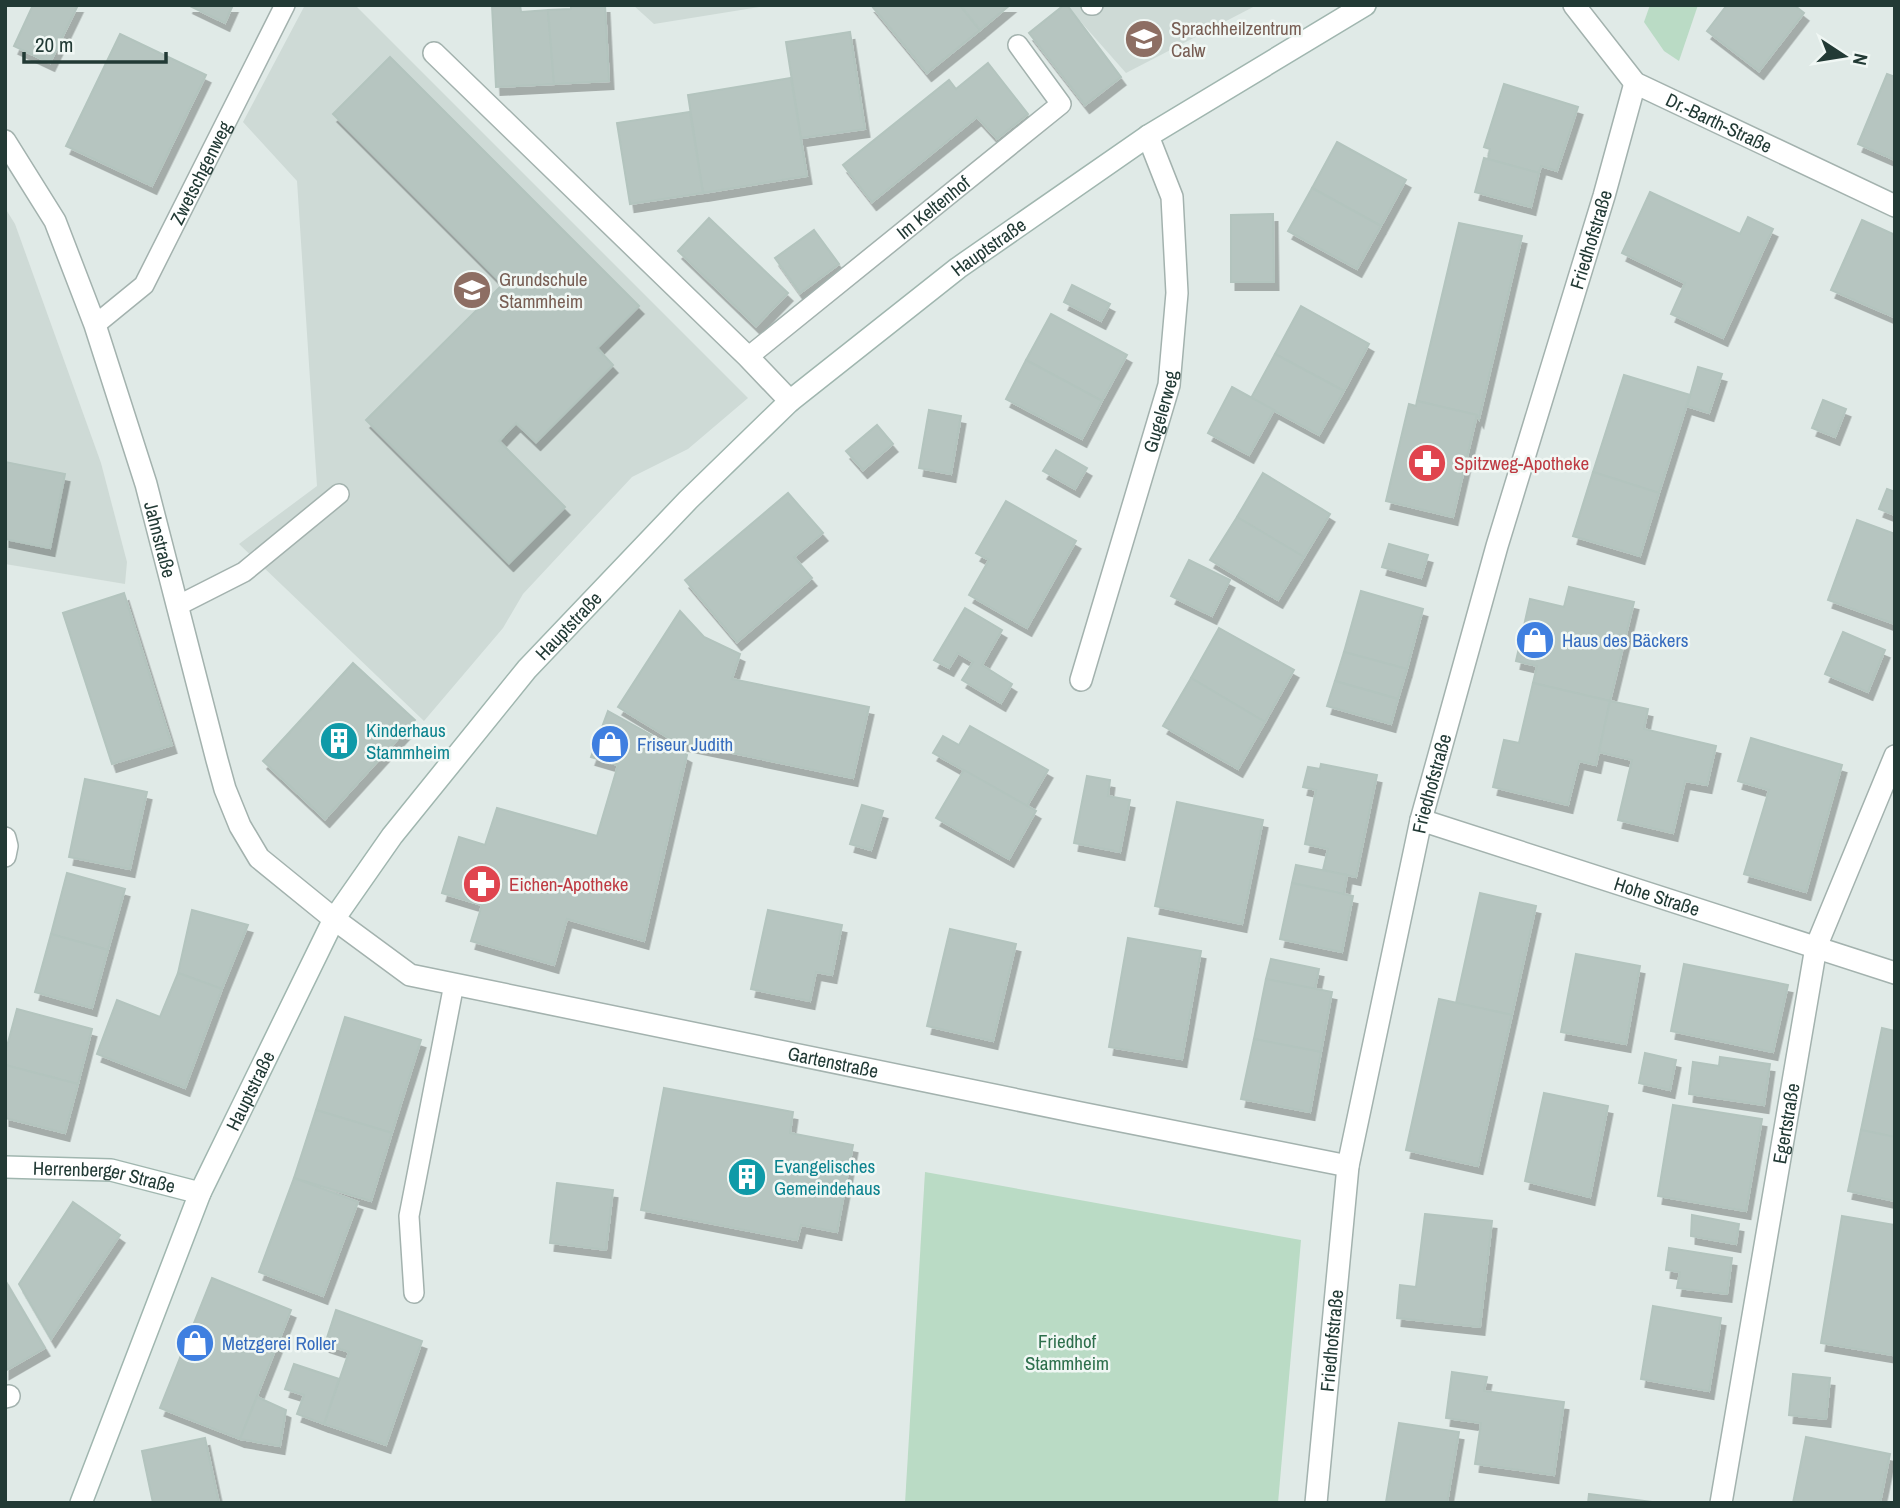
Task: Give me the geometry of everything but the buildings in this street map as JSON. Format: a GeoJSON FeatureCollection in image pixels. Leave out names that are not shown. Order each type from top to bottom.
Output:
{"type":"FeatureCollection","features":[{"type":"Feature","properties":{"kind":"street","name":"Hauptstraße"},"geometry":{"type":"LineString","coordinates":[[80,1503],[200,1192],[334,919],[392,836],[527,669],[688,500],[790,401],[958,268],[1148,136],[1365,5]]}},
{"type":"Feature","properties":{"kind":"street","name":"Dr.-Barth-Straße"},"geometry":{"type":"LineString","coordinates":[[1574,5],[1635,83],[1895,206]]}},
{"type":"Feature","properties":{"kind":"street"},"geometry":{"type":"LineString","coordinates":[[434,53],[748,357],[790,401]]}},
{"type":"Feature","properties":{"kind":"street","name":"Friedhofstraße"},"geometry":{"type":"LineString","coordinates":[[1315,1503],[1348,1166],[1421,820],[1497,546],[1604,197],[1635,83]]}},
{"type":"Feature","properties":{"kind":"street","name":"Gugelerweg"},"geometry":{"type":"LineString","coordinates":[[1081,680],[1169,385],[1177,293],[1172,197],[1148,136]]}},
{"type":"Feature","properties":{"kind":"street","name":"Jahnstraße"},"geometry":{"type":"LineString","coordinates":[[5,141],[55,220],[94,325],[146,484],[225,789],[240,826],[259,858],[334,919]]}},
{"type":"Feature","properties":{"kind":"street","name":"Egertstraße"},"geometry":{"type":"LineString","coordinates":[[1721,1503],[1816,947],[1895,756]]}},
{"type":"Feature","properties":{"kind":"street","name":"Hohe Straße"},"geometry":{"type":"LineString","coordinates":[[1421,820],[1895,974]]}},
{"type":"Feature","properties":{"kind":"street"},"geometry":{"type":"LineString","coordinates":[[5,838],[5,856]]}},
{"type":"Feature","properties":{"kind":"street","name":"Gartenstraße"},"geometry":{"type":"LineString","coordinates":[[334,919],[410,975],[1348,1166]]}},
{"type":"Feature","properties":{"kind":"street","name":"Herrenberger Straße"},"geometry":{"type":"LineString","coordinates":[[5,1167],[111,1170],[200,1192]]}},
{"type":"Feature","properties":{"kind":"lane","name":"Zwetschgenweg"},"geometry":{"type":"LineString","coordinates":[[94,325],[144,285],[285,5]]}},
{"type":"Feature","properties":{"kind":"lane","name":"Im Keltenhof"},"geometry":{"type":"LineString","coordinates":[[748,357],[1061,104],[1018,45]]}},
{"type":"Feature","properties":{"kind":"lane"},"geometry":{"type":"LineString","coordinates":[[177,606],[244,572],[339,494]]}},
{"type":"Feature","properties":{"kind":"lane"},"geometry":{"type":"LineString","coordinates":[[414,1293],[409,1216],[454,984]]}},
{"type":"Feature","properties":{"kind":"shaded area","name":"Grundschule Stammheim"},"geometry":{"type":"Polygon","coordinates":[[[305,5],[355,5],[748,398],[688,449],[632,477],[523,594],[503,628],[424,721],[239,544],[317,486],[297,181],[243,122],[305,5]]]}},
{"type":"Feature","properties":{"kind":"shaded area"},"geometry":{"type":"Polygon","coordinates":[[[633,5],[772,5],[654,24],[633,5]]]}},
{"type":"Feature","properties":{"kind":"shaded area","name":"Sprachheilzentrum Calw"},"geometry":{"type":"Polygon","coordinates":[[[1066,5],[1257,5],[1126,73],[1066,5]]]}},
{"type":"Feature","properties":{"kind":"shaded area"},"geometry":{"type":"Polygon","coordinates":[[[5,208],[15,224],[101,463],[127,562],[125,584],[5,564],[5,208]]]}},
{"type":"Feature","properties":{"kind":"green space"},"geometry":{"type":"Polygon","coordinates":[[[1650,5],[1698,5],[1679,61],[1664,51],[1644,22],[1650,5]]]}},
{"type":"Feature","properties":{"kind":"green space","name":"Friedhof Stammheim"},"geometry":{"type":"Polygon","coordinates":[[[925,1172],[1301,1240],[1278,1503],[905,1503],[925,1172]]]}},
{"type":"Feature","properties":{"kind":"place","name":"Sprachheilzentrum Calw"},"geometry":{"type":"Point","coordinates":[1144,39]}},
{"type":"Feature","properties":{"kind":"place","name":"Grundschule Stammheim"},"geometry":{"type":"Point","coordinates":[472,290]}},
{"type":"Feature","properties":{"kind":"place","name":"Spitzweg-Apotheke"},"geometry":{"type":"Point","coordinates":[1427,463]}},
{"type":"Feature","properties":{"kind":"place","name":"Haus des Bäckers"},"geometry":{"type":"Point","coordinates":[1535,640]}},
{"type":"Feature","properties":{"kind":"place","name":"Kinderhaus Stammheim"},"geometry":{"type":"Point","coordinates":[339,741]}},
{"type":"Feature","properties":{"kind":"place","name":"Friseur Judith"},"geometry":{"type":"Point","coordinates":[610,744]}},
{"type":"Feature","properties":{"kind":"place","name":"Eichen-Apotheke"},"geometry":{"type":"Point","coordinates":[482,884]}},
{"type":"Feature","properties":{"kind":"place","name":"Evangelisches Gemeindehaus"},"geometry":{"type":"Point","coordinates":[747,1177]}},
{"type":"Feature","properties":{"kind":"place","name":"Metzgerei Roller"},"geometry":{"type":"Point","coordinates":[195,1343]}}]}
